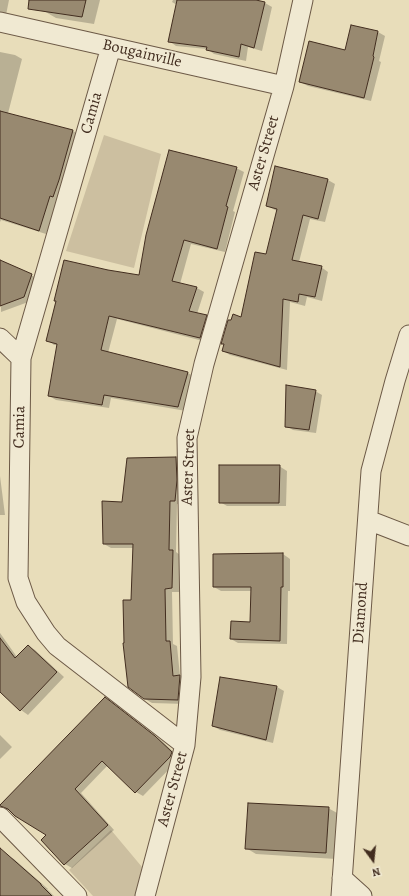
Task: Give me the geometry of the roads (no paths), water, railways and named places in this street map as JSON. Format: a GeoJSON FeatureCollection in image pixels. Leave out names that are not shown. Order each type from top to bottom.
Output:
{"type":"FeatureCollection","features":[{"type":"Feature","properties":{"kind":"street","name":"Aster Street"},"geometry":{"type":"LineString","coordinates":[[146,896],[185,745],[191,678],[187,438],[204,364],[284,86],[303,0]]}},
{"type":"Feature","properties":{"kind":"street","name":"Bougainville"},"geometry":{"type":"LineString","coordinates":[[0,22],[284,86]]}},
{"type":"Feature","properties":{"kind":"street","name":"Camia"},"geometry":{"type":"LineString","coordinates":[[111,47],[21,358],[18,578],[26,602],[46,633],[58,646],[185,745]]}},
{"type":"Feature","properties":{"kind":"street","name":"Diamond"},"geometry":{"type":"LineString","coordinates":[[342,887],[371,471],[409,335]]}},
{"type":"Feature","properties":{"kind":"street"},"geometry":{"type":"LineString","coordinates":[[0,338],[21,358]]}},
{"type":"Feature","properties":{"kind":"street"},"geometry":{"type":"LineString","coordinates":[[368,520],[409,536]]}},
{"type":"Feature","properties":{"kind":"street"},"geometry":{"type":"LineString","coordinates":[[0,817],[77,896]]}},
{"type":"Feature","properties":{"kind":"street"},"geometry":{"type":"LineString","coordinates":[[342,887],[362,896]]}}]}
